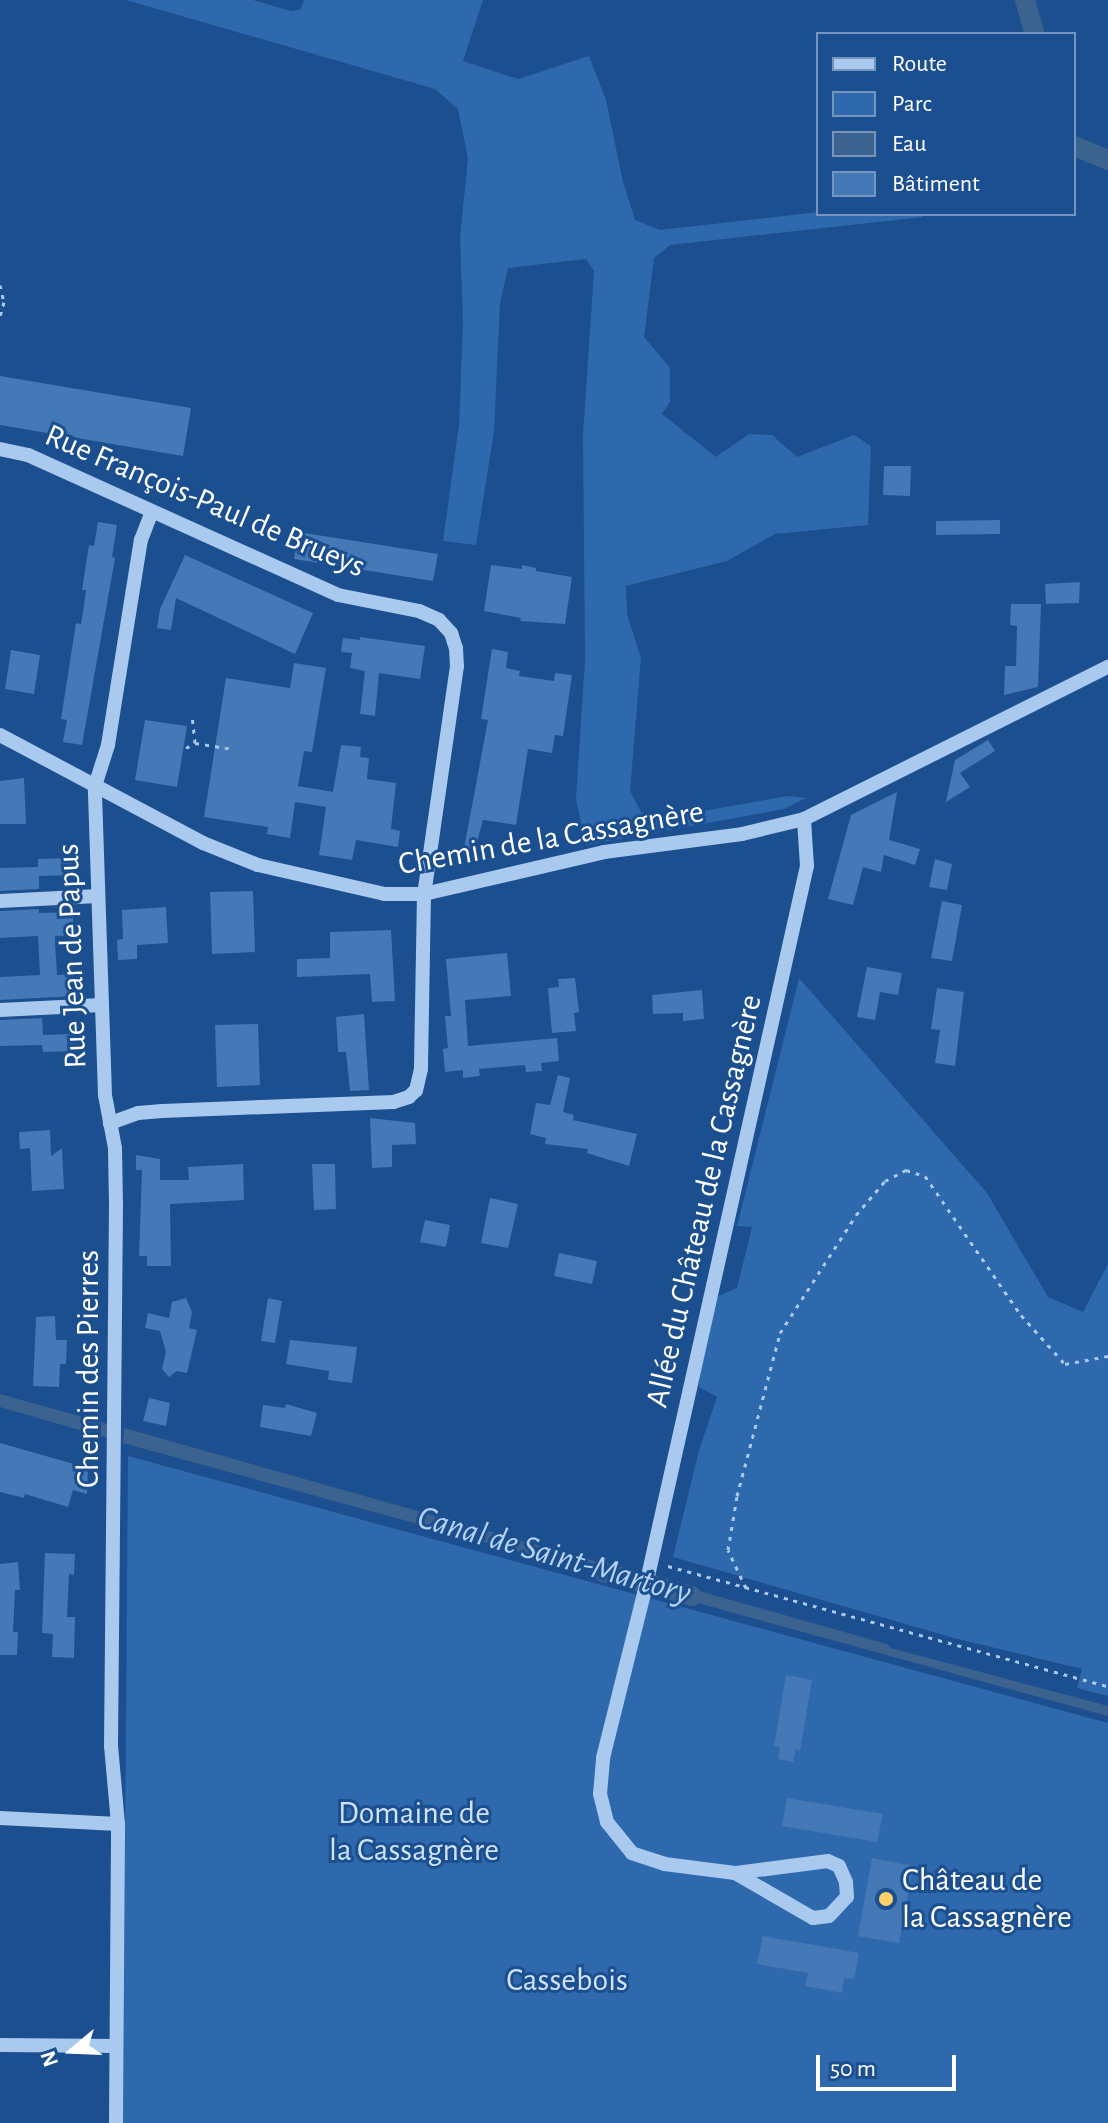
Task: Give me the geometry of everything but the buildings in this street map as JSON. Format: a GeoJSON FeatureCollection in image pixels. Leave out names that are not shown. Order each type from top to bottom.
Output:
{"type":"FeatureCollection","features":[{"type":"Feature","properties":{"kind":"street","name":"Rue François-Paul de Brueys"},"geometry":{"type":"LineString","coordinates":[[0,449],[28,455],[338,595],[419,611],[439,620],[451,633],[457,666],[424,894]]}},
{"type":"Feature","properties":{"kind":"street","name":"Rue Jean de Papus"},"geometry":{"type":"LineString","coordinates":[[110,1123],[105,1095],[95,786],[108,745],[141,540],[152,512]]}},
{"type":"Feature","properties":{"kind":"street","name":"Chemin de la Cassagnère"},"geometry":{"type":"LineString","coordinates":[[0,735],[203,843],[258,865],[385,894],[424,894],[604,852],[742,834],[804,819],[1108,667]]}},
{"type":"Feature","properties":{"kind":"street","name":"Allée du Château de la Cassagnère"},"geometry":{"type":"LineString","coordinates":[[735,1873],[665,1864],[632,1853],[607,1822],[600,1794],[603,1758],[651,1566],[807,866],[804,819]]}},
{"type":"Feature","properties":{"kind":"street"},"geometry":{"type":"LineString","coordinates":[[110,1123],[138,1113],[307,1108],[394,1102],[409,1097],[416,1090],[421,1069],[424,894]]}},
{"type":"Feature","properties":{"kind":"street"},"geometry":{"type":"LineString","coordinates":[[0,901],[98,896]]}},
{"type":"Feature","properties":{"kind":"street"},"geometry":{"type":"LineString","coordinates":[[0,1010],[102,1005]]}},
{"type":"Feature","properties":{"kind":"street","name":"Chemin des Pierres"},"geometry":{"type":"LineString","coordinates":[[110,1123],[116,1205],[111,1746],[118,1824],[116,2123]]}},
{"type":"Feature","properties":{"kind":"street"},"geometry":{"type":"LineString","coordinates":[[0,1818],[118,1824]]}},
{"type":"Feature","properties":{"kind":"street"},"geometry":{"type":"LineString","coordinates":[[828,1861],[839,1866],[846,1882],[847,1897],[829,1916],[813,1918],[735,1873],[828,1861]]}},
{"type":"Feature","properties":{"kind":"street"},"geometry":{"type":"LineString","coordinates":[[0,2045],[116,2046]]}},
{"type":"Feature","properties":{"kind":"path"},"geometry":{"type":"LineString","coordinates":[[0,285],[4,302],[0,316]]}},
{"type":"Feature","properties":{"kind":"path"},"geometry":{"type":"LineString","coordinates":[[192,714],[195,743]]}},
{"type":"Feature","properties":{"kind":"path"},"geometry":{"type":"LineString","coordinates":[[186,748],[195,743],[231,749]]}},
{"type":"Feature","properties":{"kind":"path"},"geometry":{"type":"LineString","coordinates":[[746,1588],[728,1550],[737,1496],[780,1333],[856,1215],[885,1181],[906,1170],[925,1176],[1021,1315],[1065,1364],[1108,1356]]}},
{"type":"Feature","properties":{"kind":"path"},"geometry":{"type":"LineString","coordinates":[[651,1566],[746,1588],[1108,1686]]}},
{"type":"Feature","properties":{"kind":"green space"},"geometry":{"type":"Polygon","coordinates":[[[126,0],[253,0],[291,11],[301,9],[304,0],[483,0],[463,61],[518,79],[589,56],[606,100],[623,182],[635,220],[660,230],[816,212],[816,216],[923,217],[670,245],[654,258],[644,337],[670,368],[670,402],[662,414],[716,457],[749,434],[772,435],[797,457],[854,435],[871,446],[868,525],[775,534],[727,561],[626,586],[627,614],[641,658],[630,791],[641,812],[657,819],[788,796],[806,798],[784,809],[586,845],[576,799],[585,660],[583,434],[594,271],[586,259],[508,268],[500,303],[494,431],[476,545],[443,541],[459,425],[463,323],[460,237],[468,159],[458,109],[435,89],[126,0]]]}},
{"type":"Feature","properties":{"kind":"green space"},"geometry":{"type":"Polygon","coordinates":[[[799,978],[987,1193],[1048,1297],[1083,1312],[1108,1264],[1108,1696],[1077,1688],[1082,1669],[954,1638],[673,1557],[699,1450],[717,1397],[699,1387],[701,1328],[714,1298],[737,1288],[752,1227],[737,1226],[799,978]]]}},
{"type":"Feature","properties":{"kind":"green space","name":"Domaine de la Cassagnère"},"geometry":{"type":"Polygon","coordinates":[[[128,1456],[1108,1723],[1108,2123],[123,2123],[128,1456]]]}},
{"type":"Feature","properties":{"kind":"water"},"geometry":{"type":"Polygon","coordinates":[[[0,1394],[108,1424],[107,1438],[0,1407],[0,1394]]]}},
{"type":"Feature","properties":{"kind":"water"},"geometry":{"type":"Polygon","coordinates":[[[124,1428],[630,1571],[629,1582],[123,1443],[124,1428]]]}},
{"type":"Feature","properties":{"kind":"water"},"geometry":{"type":"Polygon","coordinates":[[[667,1582],[887,1644],[891,1648],[1108,1706],[1108,1716],[665,1594],[667,1582]]]}},
{"type":"Feature","properties":{"kind":"waterway"},"geometry":{"type":"LineString","coordinates":[[1025,0],[1034,32]]}},
{"type":"Feature","properties":{"kind":"waterway"},"geometry":{"type":"LineString","coordinates":[[1076,147],[1108,160]]}},
{"type":"Feature","properties":{"kind":"waterway","name":"Canal de Saint-Martory"},"geometry":{"type":"LineString","coordinates":[[603,1572],[692,1596]]}},
{"type":"Feature","properties":{"kind":"place","name":"Château de la Cassagnère"},"geometry":{"type":"Point","coordinates":[886,1899]}},
{"type":"Feature","properties":{"kind":"park label","name":"Cassebois"},"geometry":{"type":"Point","coordinates":[567,1980]}}]}
